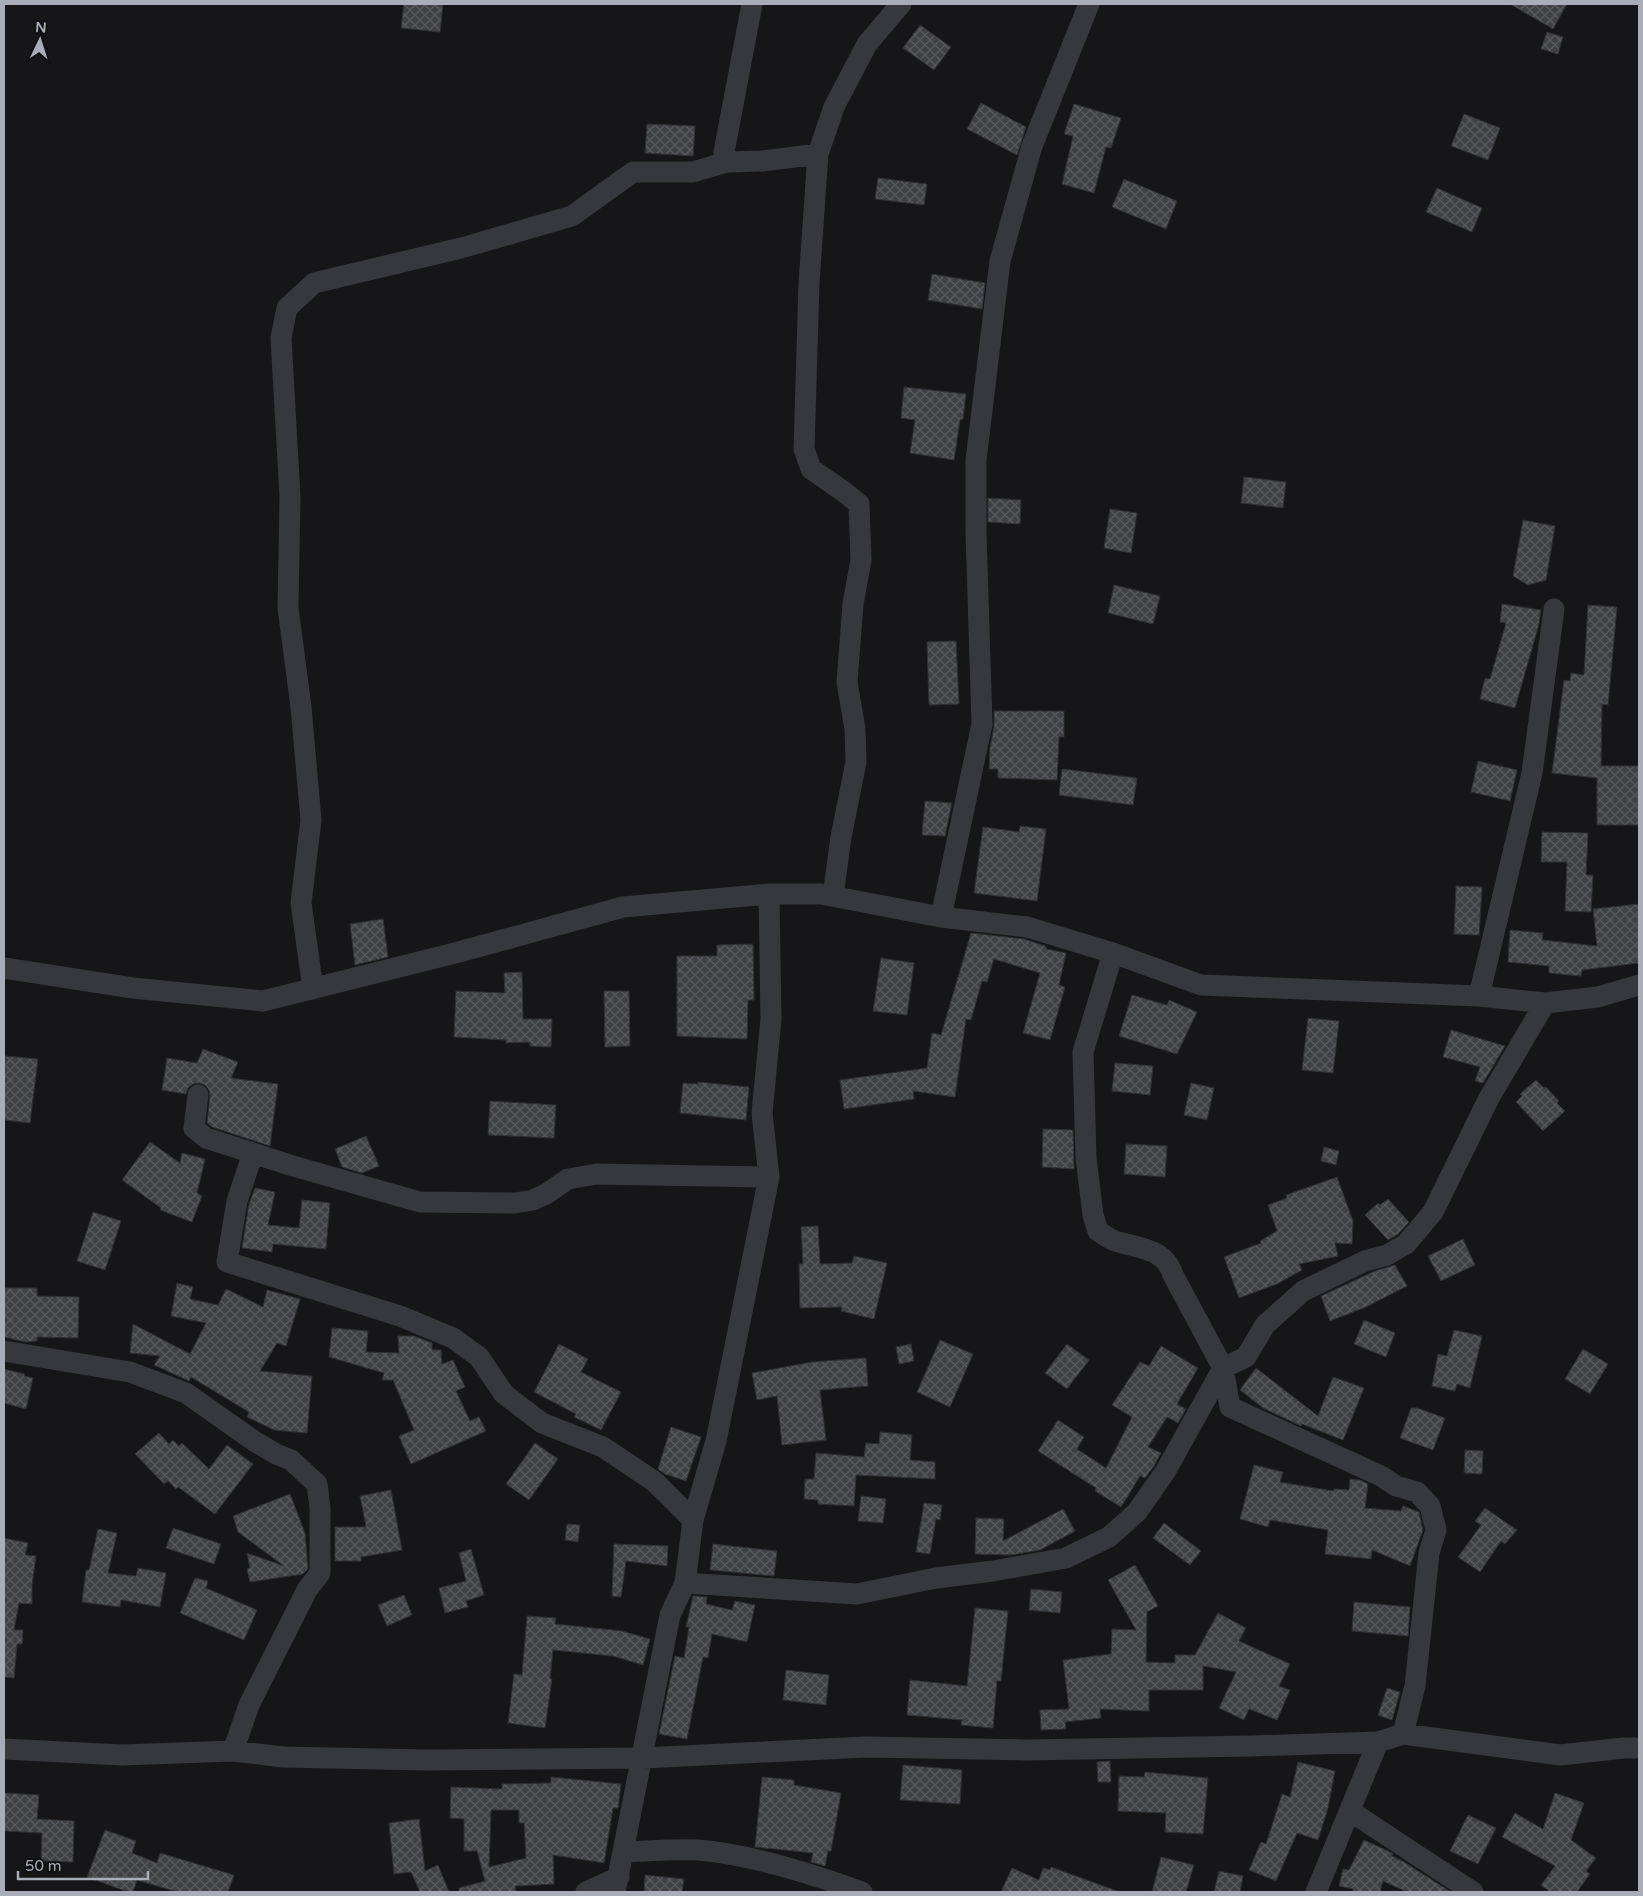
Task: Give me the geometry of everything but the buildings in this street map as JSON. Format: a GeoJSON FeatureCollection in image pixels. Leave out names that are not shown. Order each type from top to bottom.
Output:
{"type":"FeatureCollection","features":[{"type":"Feature","properties":{"kind":"street"},"geometry":{"type":"LineString","coordinates":[[727,162],[724,152],[752,4]]}},
{"type":"Feature","properties":{"kind":"street"},"geometry":{"type":"LineString","coordinates":[[833,896],[856,762],[855,729],[847,682],[853,604],[861,560],[859,504],[811,469],[804,449],[809,283],[818,154],[834,107],[867,44],[901,4]]}},
{"type":"Feature","properties":{"kind":"street"},"geometry":{"type":"LineString","coordinates":[[941,917],[982,724],[976,532],[976,460],[1000,261],[1032,146],[1089,4]]}},
{"type":"Feature","properties":{"kind":"street"},"geometry":{"type":"LineString","coordinates":[[313,989],[301,903],[311,820],[301,707],[288,608],[290,497],[281,338],[288,308],[314,283],[461,248],[572,216],[633,172],[693,172],[727,162],[762,161],[818,154]]}},
{"type":"Feature","properties":{"kind":"street"},"geometry":{"type":"LineString","coordinates":[[1479,996],[1532,773],[1554,609]]}},
{"type":"Feature","properties":{"kind":"street"},"geometry":{"type":"LineString","coordinates":[[586,1892],[617,1885],[670,1615],[685,1583],[693,1520],[716,1441],[769,1177],[762,1113],[771,1019],[770,894]]}},
{"type":"Feature","properties":{"kind":"street"},"geometry":{"type":"LineString","coordinates":[[4,968],[132,988],[263,1001],[459,952],[623,907],[770,894],[821,894],[941,917],[1027,927],[1113,953],[1201,985],[1479,996],[1545,1003],[1598,997],[1639,985]]}},
{"type":"Feature","properties":{"kind":"street"},"geometry":{"type":"LineString","coordinates":[[1113,953],[1083,1052],[1086,1158],[1093,1215],[1098,1231],[1114,1240],[1130,1243],[1149,1250],[1163,1257],[1170,1265],[1173,1275],[1223,1368],[1230,1407],[1381,1476],[1396,1486],[1416,1492],[1430,1506],[1436,1530],[1429,1553],[1415,1686],[1403,1734]]}},
{"type":"Feature","properties":{"kind":"street"},"geometry":{"type":"LineString","coordinates":[[685,1583],[856,1594],[936,1578],[993,1571],[1066,1558],[1109,1537],[1137,1512],[1165,1472],[1223,1368],[1246,1357],[1265,1325],[1303,1291],[1365,1261],[1387,1255],[1406,1244],[1433,1212],[1490,1098],[1545,1003]]}},
{"type":"Feature","properties":{"kind":"street"},"geometry":{"type":"LineString","coordinates":[[198,1095],[194,1128],[206,1138],[420,1202],[449,1204],[479,1202],[515,1203],[533,1200],[546,1194],[568,1179],[597,1174],[769,1177]]}},
{"type":"Feature","properties":{"kind":"street"},"geometry":{"type":"LineString","coordinates":[[253,1153],[237,1201],[228,1262],[400,1316],[453,1338],[479,1357],[504,1394],[542,1423],[604,1447],[655,1482],[693,1520]]}},
{"type":"Feature","properties":{"kind":"street"},"geometry":{"type":"LineString","coordinates":[[4,1351],[130,1372],[186,1393],[254,1441],[276,1454],[291,1460],[317,1484],[320,1508],[320,1573],[307,1590],[249,1705],[233,1751]]}},
{"type":"Feature","properties":{"kind":"street"},"geometry":{"type":"LineString","coordinates":[[4,1749],[122,1754],[233,1751],[282,1757],[427,1760],[642,1758],[866,1747],[1026,1750],[1378,1742],[1403,1734],[1560,1755],[1639,1748]]}},
{"type":"Feature","properties":{"kind":"street"},"geometry":{"type":"LineString","coordinates":[[1316,1892],[1378,1742]]}},
{"type":"Feature","properties":{"kind":"street"},"geometry":{"type":"LineString","coordinates":[[1350,1811],[1473,1892]]}},
{"type":"Feature","properties":{"kind":"street"},"geometry":{"type":"LineString","coordinates":[[624,1852],[698,1850],[741,1857],[862,1892]]}}]}
